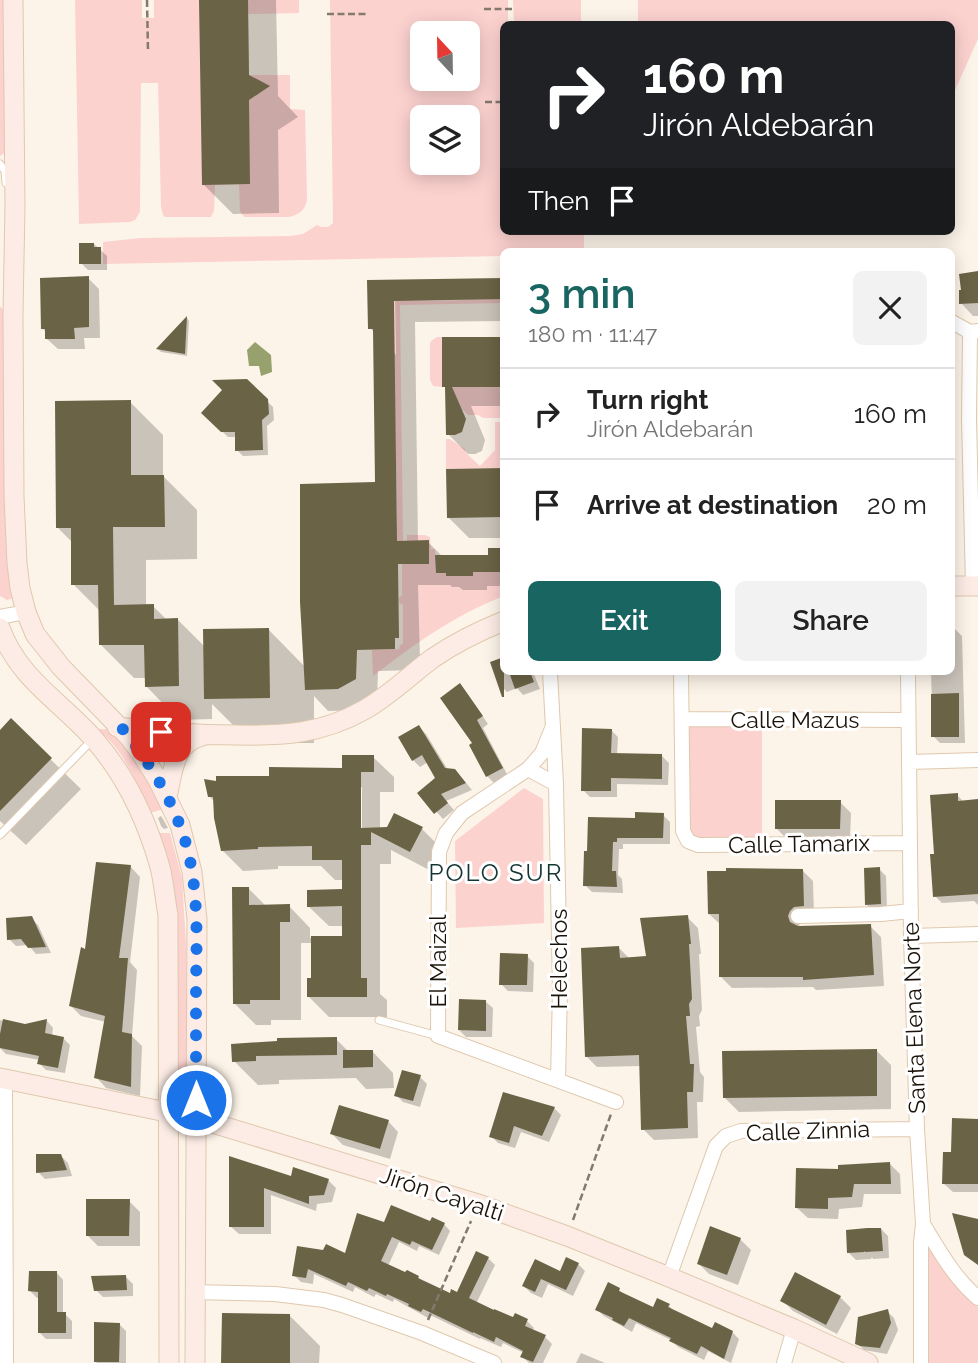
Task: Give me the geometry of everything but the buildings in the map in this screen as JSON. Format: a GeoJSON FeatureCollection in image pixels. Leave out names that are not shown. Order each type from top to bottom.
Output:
{"type":"FeatureCollection","features":[{"type":"Feature","properties":{"kind":"main road"},"geometry":{"type":"LineString","coordinates":[[13,0],[15,206],[7,285],[20,588],[35,634],[61,667],[121,727],[142,754],[180,825],[192,872],[197,919],[195,1363]]}},
{"type":"Feature","properties":{"kind":"main road"},"geometry":{"type":"LineString","coordinates":[[955,586],[976,586]]}},
{"type":"Feature","properties":{"kind":"main road"},"geometry":{"type":"LineString","coordinates":[[30,679],[70,701],[90,721],[98,725],[177,734],[292,734],[317,730],[367,709],[449,647],[500,623]]}},
{"type":"Feature","properties":{"kind":"main road"},"geometry":{"type":"LineString","coordinates":[[0,628],[14,656],[30,679],[94,739],[119,773],[146,827],[160,869],[168,915],[169,1363]]}},
{"type":"Feature","properties":{"kind":"main road"},"geometry":{"type":"LineString","coordinates":[[167,797],[181,748],[195,738],[206,735]]}},
{"type":"Feature","properties":{"kind":"main road","name":"Jirón Cayalti"},"geometry":{"type":"LineString","coordinates":[[2,1078],[196,1118],[478,1204],[669,1277],[794,1329],[867,1363]]}},
{"type":"Feature","properties":{"kind":"street"},"geometry":{"type":"LineString","coordinates":[[955,323],[974,332],[976,586]]}},
{"type":"Feature","properties":{"kind":"street"},"geometry":{"type":"LineString","coordinates":[[0,617],[26,612]]}},
{"type":"Feature","properties":{"kind":"street","name":"Helechos"},"geometry":{"type":"LineString","coordinates":[[550,675],[556,784],[560,990],[558,1079]]}},
{"type":"Feature","properties":{"kind":"street"},"geometry":{"type":"LineString","coordinates":[[681,675],[682,719]]}},
{"type":"Feature","properties":{"kind":"street","name":"Santa Elena Norte"},"geometry":{"type":"LineString","coordinates":[[908,675],[911,936],[923,1224],[920,1242],[921,1363]]}},
{"type":"Feature","properties":{"kind":"street","name":"Calle Mazus"},"geometry":{"type":"LineString","coordinates":[[682,719],[908,720]]}},
{"type":"Feature","properties":{"kind":"street","name":"Calle Tamarix"},"geometry":{"type":"LineString","coordinates":[[682,719],[683,831],[688,841],[698,845],[910,843]]}},
{"type":"Feature","properties":{"kind":"street","name":"El Maizal"},"geometry":{"type":"LineString","coordinates":[[438,1036],[439,852],[446,833],[462,813],[528,769],[541,753],[553,726]]}},
{"type":"Feature","properties":{"kind":"street"},"geometry":{"type":"LineString","coordinates":[[909,762],[978,760]]}},
{"type":"Feature","properties":{"kind":"street"},"geometry":{"type":"LineString","coordinates":[[528,769],[556,784]]}},
{"type":"Feature","properties":{"kind":"street"},"geometry":{"type":"LineString","coordinates":[[798,916],[911,911]]}},
{"type":"Feature","properties":{"kind":"street"},"geometry":{"type":"LineString","coordinates":[[911,936],[978,934]]}},
{"type":"Feature","properties":{"kind":"street"},"geometry":{"type":"LineString","coordinates":[[438,1036],[616,1102]]}},
{"type":"Feature","properties":{"kind":"street"},"geometry":{"type":"LineString","coordinates":[[2,1078],[6,1363]]}},
{"type":"Feature","properties":{"kind":"street","name":"Calle Zinnia"},"geometry":{"type":"LineString","coordinates":[[669,1277],[716,1146],[726,1136],[741,1131],[917,1129]]}},
{"type":"Feature","properties":{"kind":"street"},"geometry":{"type":"LineString","coordinates":[[923,1224],[953,1272],[978,1298]]}},
{"type":"Feature","properties":{"kind":"street"},"geometry":{"type":"LineString","coordinates":[[194,1292],[275,1294],[324,1300],[422,1333],[494,1363]]}},
{"type":"Feature","properties":{"kind":"street"},"geometry":{"type":"LineString","coordinates":[[784,1363],[794,1329]]}},
{"type":"Feature","properties":{"kind":"lane"},"geometry":{"type":"LineString","coordinates":[[0,164],[5,171],[6,189],[15,206]]}},
{"type":"Feature","properties":{"kind":"lane"},"geometry":{"type":"LineString","coordinates":[[0,835],[94,739]]}},
{"type":"Feature","properties":{"kind":"lane"},"geometry":{"type":"LineString","coordinates":[[379,1020],[438,1036]]}},
{"type":"Feature","properties":{"kind":"path"},"geometry":{"type":"LineString","coordinates":[[148,0],[149,52]]}},
{"type":"Feature","properties":{"kind":"path"},"geometry":{"type":"LineString","coordinates":[[484,9],[513,9]]}},
{"type":"Feature","properties":{"kind":"path"},"geometry":{"type":"LineString","coordinates":[[327,14],[366,13]]}},
{"type":"Feature","properties":{"kind":"path"},"geometry":{"type":"LineString","coordinates":[[485,102],[500,102]]}},
{"type":"Feature","properties":{"kind":"path"},"geometry":{"type":"LineString","coordinates":[[567,1236],[616,1102]]}},
{"type":"Feature","properties":{"kind":"path"},"geometry":{"type":"LineString","coordinates":[[422,1333],[478,1204]]}},
{"type":"Feature","properties":{"kind":"shaded area"},"geometry":{"type":"Polygon","coordinates":[[[0,0],[5,0],[6,152],[0,156],[0,0]]]}},
{"type":"Feature","properties":{"kind":"shaded area"},"geometry":{"type":"Polygon","coordinates":[[[75,0],[142,0],[142,18],[154,18],[154,0],[299,0],[299,13],[248,14],[249,75],[290,75],[290,109],[305,110],[307,197],[302,210],[289,217],[244,217],[240,211],[239,184],[215,185],[214,211],[211,217],[165,217],[161,207],[158,83],[141,83],[140,212],[135,220],[130,222],[79,224],[75,0]]]}},
{"type":"Feature","properties":{"kind":"shaded area"},"geometry":{"type":"Polygon","coordinates":[[[330,0],[508,0],[508,21],[500,21],[500,235],[584,235],[584,248],[500,248],[500,256],[103,264],[103,242],[140,238],[291,236],[303,234],[317,225],[328,227],[333,223],[330,0]]]}},
{"type":"Feature","properties":{"kind":"shaded area"},"geometry":{"type":"Polygon","coordinates":[[[513,0],[581,0],[581,21],[514,21],[513,0]]]}},
{"type":"Feature","properties":{"kind":"shaded area"},"geometry":{"type":"Polygon","coordinates":[[[638,0],[978,0],[978,39],[955,90],[955,21],[638,21],[638,0]]]}},
{"type":"Feature","properties":{"kind":"shaded area"},"geometry":{"type":"Polygon","coordinates":[[[500,296],[500,303],[400,305],[403,541],[394,541],[397,517],[394,346],[388,298],[444,301],[500,296]]]}},
{"type":"Feature","properties":{"kind":"shaded area"},"geometry":{"type":"Polygon","coordinates":[[[0,306],[4,311],[13,598],[7,600],[0,596],[0,306]]]}},
{"type":"Feature","properties":{"kind":"shaded area"},"geometry":{"type":"Polygon","coordinates":[[[437,337],[442,337],[442,387],[433,386],[430,380],[430,344],[437,337]]]}},
{"type":"Feature","properties":{"kind":"shaded area"},"geometry":{"type":"Polygon","coordinates":[[[255,342],[271,355],[272,372],[261,376],[259,366],[249,366],[247,350],[255,342]]]}},
{"type":"Feature","properties":{"kind":"shaded area"},"geometry":{"type":"Polygon","coordinates":[[[445,387],[500,387],[500,418],[468,415],[454,404],[445,387]]]}},
{"type":"Feature","properties":{"kind":"shaded area"},"geometry":{"type":"Polygon","coordinates":[[[495,422],[500,422],[500,468],[446,469],[446,439],[465,449],[480,466],[495,450],[495,422]]]}},
{"type":"Feature","properties":{"kind":"shaded area"},"geometry":{"type":"Polygon","coordinates":[[[407,535],[430,537],[431,549],[435,549],[436,573],[446,573],[447,576],[473,576],[473,572],[500,572],[500,598],[435,631],[373,676],[372,650],[399,649],[403,644],[403,605],[399,603],[402,595],[402,557],[429,563],[429,540],[407,541],[407,535]]]}},
{"type":"Feature","properties":{"kind":"shaded area"},"geometry":{"type":"Polygon","coordinates":[[[682,719],[762,720],[762,845],[688,841],[682,719]]]}},
{"type":"Feature","properties":{"kind":"shaded area"},"geometry":{"type":"Polygon","coordinates":[[[97,729],[114,729],[141,765],[164,809],[150,813],[124,760],[97,729]]]}},
{"type":"Feature","properties":{"kind":"shaded area"},"geometry":{"type":"Polygon","coordinates":[[[524,788],[543,799],[544,923],[456,928],[455,841],[524,788]]]}},
{"type":"Feature","properties":{"kind":"shaded area"},"geometry":{"type":"Polygon","coordinates":[[[158,833],[170,833],[182,878],[186,944],[188,1095],[175,1090],[158,833]]]}},
{"type":"Feature","properties":{"kind":"shaded area"},"geometry":{"type":"Polygon","coordinates":[[[927,1244],[952,1281],[978,1307],[978,1363],[928,1363],[927,1244]]]}},
{"type":"Feature","properties":{"kind":"district","name":"POLO SUR"},"geometry":{"type":"Point","coordinates":[496,873]}},
{"type":"Feature","properties":{"kind":"route"},"geometry":{"type":"LineString","coordinates":[[161,732],[121,727],[152,769],[176,815],[192,872],[197,919],[196,1100]]}}]}
